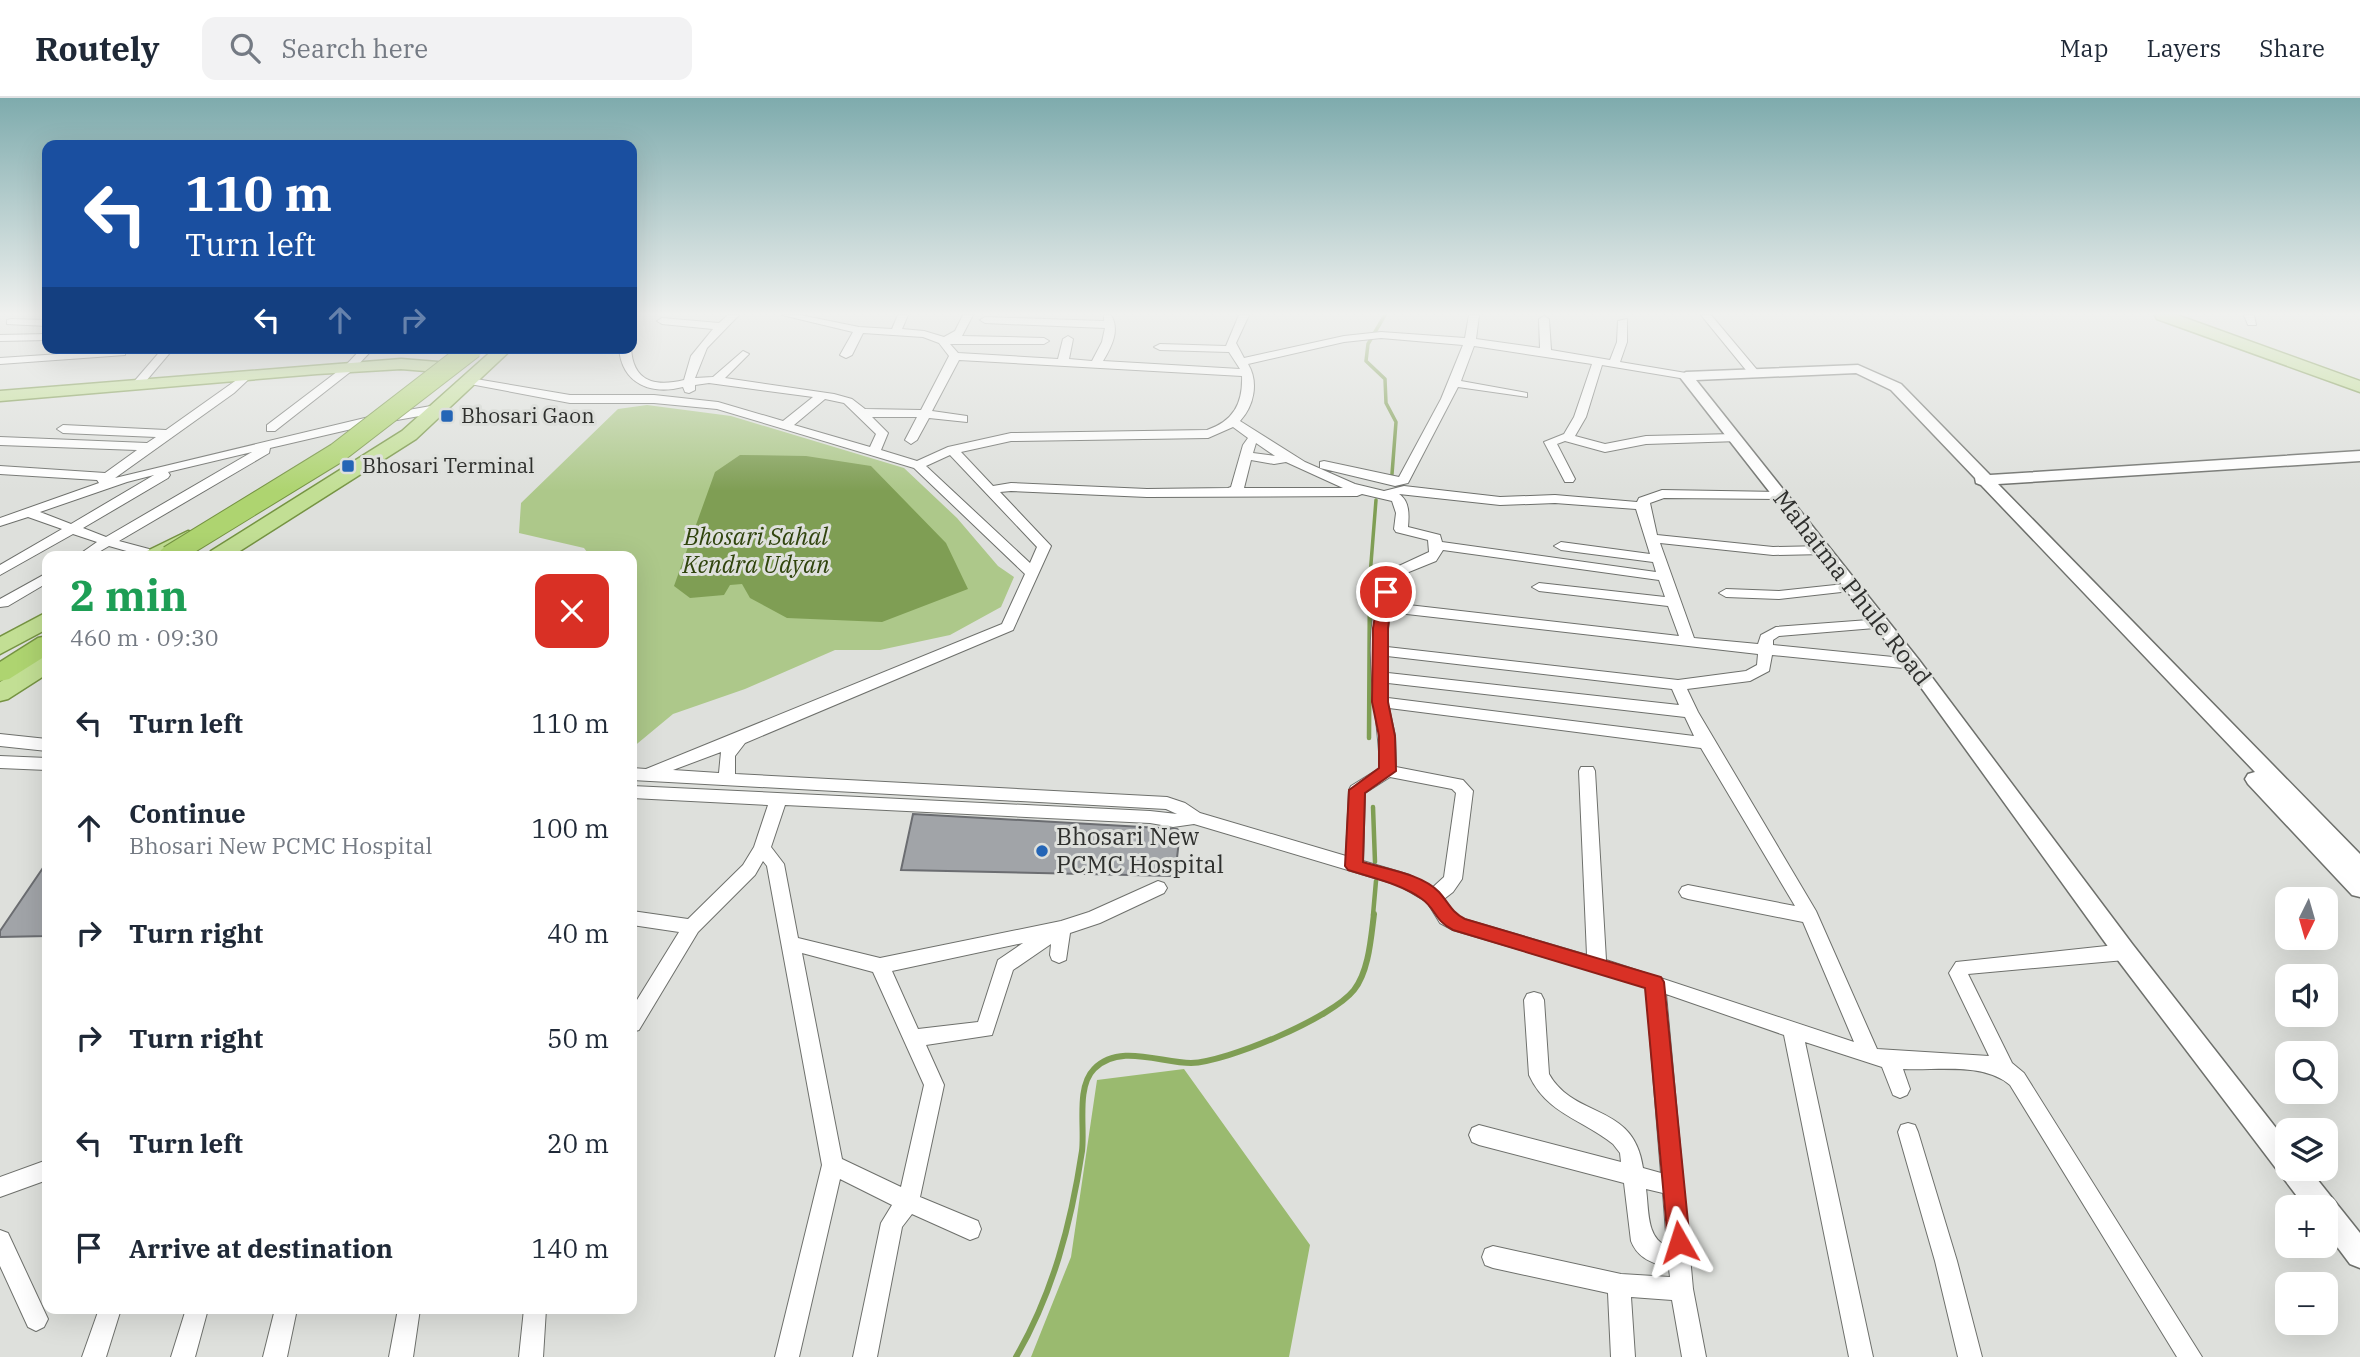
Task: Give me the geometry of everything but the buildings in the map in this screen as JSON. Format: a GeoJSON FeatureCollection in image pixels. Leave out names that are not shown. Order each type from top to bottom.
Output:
{"type":"FeatureCollection","features":[{"type":"Feature","properties":{"kind":"highway"},"geometry":{"type":"LineString","coordinates":[[177,551],[337,453],[440,374]]}},
{"type":"Feature","properties":{"kind":"highway"},"geometry":{"type":"LineString","coordinates":[[197,551],[351,456],[456,374]]}},
{"type":"Feature","properties":{"kind":"highway"},"geometry":{"type":"LineString","coordinates":[[0,659],[42,634]]}},
{"type":"Feature","properties":{"kind":"highway"},"geometry":{"type":"LineString","coordinates":[[0,673],[42,647]]}},
{"type":"Feature","properties":{"kind":"main road"},"geometry":{"type":"LineString","coordinates":[[4,398],[283,374]]}},
{"type":"Feature","properties":{"kind":"main road"},"geometry":{"type":"LineString","coordinates":[[154,551],[285,479],[369,421],[429,374]]}},
{"type":"Feature","properties":{"kind":"main road"},"geometry":{"type":"LineString","coordinates":[[226,551],[366,464],[442,408],[478,374]]}},
{"type":"Feature","properties":{"kind":"main road"},"geometry":{"type":"LineString","coordinates":[[2324,374],[2360,387]]}},
{"type":"Feature","properties":{"kind":"main road"},"geometry":{"type":"LineString","coordinates":[[0,647],[42,622]]}},
{"type":"Feature","properties":{"kind":"main road"},"geometry":{"type":"LineString","coordinates":[[0,693],[42,666]]}},
{"type":"Feature","properties":{"kind":"street"},"geometry":{"type":"LineString","coordinates":[[136,386],[147,374]]}},
{"type":"Feature","properties":{"kind":"street"},"geometry":{"type":"LineString","coordinates":[[271,428],[342,374]]}},
{"type":"Feature","properties":{"kind":"street"},"geometry":{"type":"LineString","coordinates":[[633,374],[654,387],[689,380],[716,380],[848,401],[882,433],[874,452]]}},
{"type":"Feature","properties":{"kind":"street"},"geometry":{"type":"LineString","coordinates":[[690,402],[691,374]]}},
{"type":"Feature","properties":{"kind":"street"},"geometry":{"type":"LineString","coordinates":[[716,380],[722,374]]}},
{"type":"Feature","properties":{"kind":"street"},"geometry":{"type":"LineString","coordinates":[[911,440],[946,374]]}},
{"type":"Feature","properties":{"kind":"street"},"geometry":{"type":"LineString","coordinates":[[918,465],[951,450],[1011,438],[1208,434],[1225,428],[1244,410],[1244,374]]}},
{"type":"Feature","properties":{"kind":"street"},"geometry":{"type":"LineString","coordinates":[[1248,456],[1320,463],[1395,482],[1404,480],[1457,374]]}},
{"type":"Feature","properties":{"kind":"street"},"geometry":{"type":"LineString","coordinates":[[1567,438],[1580,417],[1594,374]]}},
{"type":"Feature","properties":{"kind":"street"},"geometry":{"type":"LineString","coordinates":[[1673,374],[1686,376],[1737,374]]}},
{"type":"Feature","properties":{"kind":"street"},"geometry":{"type":"LineString","coordinates":[[1871,374],[1885,384],[1896,387],[1984,484],[2041,540],[2360,889]]}},
{"type":"Feature","properties":{"kind":"street","name":"Mahatma Phule Road"},"geometry":{"type":"LineString","coordinates":[[1686,376],[1913,664],[2125,952],[2275,1146]]}},
{"type":"Feature","properties":{"kind":"street"},"geometry":{"type":"LineString","coordinates":[[85,492],[230,391],[245,377]]}},
{"type":"Feature","properties":{"kind":"street"},"geometry":{"type":"LineString","coordinates":[[470,381],[570,399],[690,402],[745,412],[918,465],[1032,573]]}},
{"type":"Feature","properties":{"kind":"street"},"geometry":{"type":"LineString","coordinates":[[1454,383],[1523,395]]}},
{"type":"Feature","properties":{"kind":"street"},"geometry":{"type":"LineString","coordinates":[[649,399],[654,387]]}},
{"type":"Feature","properties":{"kind":"street"},"geometry":{"type":"LineString","coordinates":[[786,425],[822,396]]}},
{"type":"Feature","properties":{"kind":"street"},"geometry":{"type":"LineString","coordinates":[[1,522],[124,479],[282,440],[442,408]]}},
{"type":"Feature","properties":{"kind":"street"},"geometry":{"type":"LineString","coordinates":[[862,413],[926,414],[964,419]]}},
{"type":"Feature","properties":{"kind":"street"},"geometry":{"type":"LineString","coordinates":[[1233,422],[1289,459],[1366,492]]}},
{"type":"Feature","properties":{"kind":"street"},"geometry":{"type":"LineString","coordinates":[[63,429],[169,434]]}},
{"type":"Feature","properties":{"kind":"street"},"geometry":{"type":"LineString","coordinates":[[1230,492],[1237,489],[1249,445],[1255,436]]}},
{"type":"Feature","properties":{"kind":"street"},"geometry":{"type":"LineString","coordinates":[[1569,479],[1549,445],[1551,440],[1567,438],[1605,447],[1646,440],[1735,438]]}},
{"type":"Feature","properties":{"kind":"street"},"geometry":{"type":"LineString","coordinates":[[92,551],[282,440]]}},
{"type":"Feature","properties":{"kind":"street"},"geometry":{"type":"LineString","coordinates":[[0,441],[149,447]]}},
{"type":"Feature","properties":{"kind":"street"},"geometry":{"type":"LineString","coordinates":[[638,775],[739,739],[1008,627],[1044,546],[951,450]]}},
{"type":"Feature","properties":{"kind":"street"},"geometry":{"type":"LineString","coordinates":[[1984,484],[2360,456]]}},
{"type":"Feature","properties":{"kind":"street"},"geometry":{"type":"LineString","coordinates":[[0,571],[181,465]]}},
{"type":"Feature","properties":{"kind":"street"},"geometry":{"type":"LineString","coordinates":[[1984,484],[2360,465]]}},
{"type":"Feature","properties":{"kind":"street"},"geometry":{"type":"LineString","coordinates":[[0,470],[108,477]]}},
{"type":"Feature","properties":{"kind":"street"},"geometry":{"type":"LineString","coordinates":[[990,490],[1011,487],[1147,493],[1366,492],[1393,496],[1401,501],[1401,529],[1431,536],[1436,545],[1436,553],[1431,558],[1394,574],[1383,607],[1380,628],[1380,702],[1387,736],[1388,771]]}},
{"type":"Feature","properties":{"kind":"street"},"geometry":{"type":"LineString","coordinates":[[1383,494],[1404,490],[1500,500],[1555,499],[1642,506]]}},
{"type":"Feature","properties":{"kind":"street"},"geometry":{"type":"LineString","coordinates":[[1642,506],[1650,497],[1662,494],[1781,495]]}},
{"type":"Feature","properties":{"kind":"street"},"geometry":{"type":"LineString","coordinates":[[1642,506],[1688,642]]}},
{"type":"Feature","properties":{"kind":"street"},"geometry":{"type":"LineString","coordinates":[[27,512],[139,551]]}},
{"type":"Feature","properties":{"kind":"street"},"geometry":{"type":"LineString","coordinates":[[1651,538],[1773,551],[1825,550]]}},
{"type":"Feature","properties":{"kind":"street"},"geometry":{"type":"LineString","coordinates":[[1436,545],[1665,577]]}},
{"type":"Feature","properties":{"kind":"street"},"geometry":{"type":"LineString","coordinates":[[1562,546],[1658,559]]}},
{"type":"Feature","properties":{"kind":"street"},"geometry":{"type":"LineString","coordinates":[[3,603],[42,580]]}},
{"type":"Feature","properties":{"kind":"street"},"geometry":{"type":"LineString","coordinates":[[1539,587],[1674,602]]}},
{"type":"Feature","properties":{"kind":"street"},"geometry":{"type":"LineString","coordinates":[[1726,593],[1779,595],[1854,587]]}},
{"type":"Feature","properties":{"kind":"street"},"geometry":{"type":"LineString","coordinates":[[1383,607],[1767,651],[1913,664]]}},
{"type":"Feature","properties":{"kind":"street"},"geometry":{"type":"LineString","coordinates":[[1382,651],[1678,685],[1750,676],[1765,667],[1766,638],[1776,632],[1882,624]]}},
{"type":"Feature","properties":{"kind":"street"},"geometry":{"type":"LineString","coordinates":[[1382,677],[1690,712]]}},
{"type":"Feature","properties":{"kind":"street"},"geometry":{"type":"LineString","coordinates":[[2169,680],[2360,868]]}},
{"type":"Feature","properties":{"kind":"street"},"geometry":{"type":"LineString","coordinates":[[1678,685],[1706,743],[1789,877],[1880,1058],[1900,1089]]}},
{"type":"Feature","properties":{"kind":"street"},"geometry":{"type":"LineString","coordinates":[[1380,702],[1706,743]]}},
{"type":"Feature","properties":{"kind":"street"},"geometry":{"type":"LineString","coordinates":[[706,795],[721,778],[727,755],[739,739]]}},
{"type":"Feature","properties":{"kind":"street"},"geometry":{"type":"LineString","coordinates":[[2,740],[42,744]]}},
{"type":"Feature","properties":{"kind":"street"},"geometry":{"type":"LineString","coordinates":[[0,762],[42,764]]}},
{"type":"Feature","properties":{"kind":"street"},"geometry":{"type":"LineString","coordinates":[[1354,866],[1357,790],[1388,771],[1457,784],[1465,790],[1452,879],[1447,887],[1433,897]]}},
{"type":"Feature","properties":{"kind":"street"},"geometry":{"type":"LineString","coordinates":[[1587,771],[1597,965]]}},
{"type":"Feature","properties":{"kind":"street"},"geometry":{"type":"LineString","coordinates":[[638,775],[1150,800],[1179,807],[1194,818],[1404,880],[1433,897],[1446,918],[1460,925],[1654,982],[1880,1058],[1988,1063],[2005,1069],[2017,1079],[2190,1357]]}},
{"type":"Feature","properties":{"kind":"street"},"geometry":{"type":"LineString","coordinates":[[660,793],[668,776]]}},
{"type":"Feature","properties":{"kind":"street"},"geometry":{"type":"LineString","coordinates":[[637,792],[1150,817],[1172,821],[1194,818]]}},
{"type":"Feature","properties":{"kind":"street"},"geometry":{"type":"LineString","coordinates":[[637,1016],[692,928],[749,870],[762,848],[779,798]]}},
{"type":"Feature","properties":{"kind":"street"},"geometry":{"type":"LineString","coordinates":[[762,848],[775,864],[833,1165],[787,1357]]}},
{"type":"Feature","properties":{"kind":"street"},"geometry":{"type":"LineString","coordinates":[[790,943],[880,966],[1061,928],[1094,918],[1158,888]]}},
{"type":"Feature","properties":{"kind":"street"},"geometry":{"type":"LineString","coordinates":[[1688,892],[1810,916]]}},
{"type":"Feature","properties":{"kind":"street"},"geometry":{"type":"LineString","coordinates":[[637,919],[692,928]]}},
{"type":"Feature","properties":{"kind":"street"},"geometry":{"type":"LineString","coordinates":[[1059,956],[1061,928]]}},
{"type":"Feature","properties":{"kind":"street"},"geometry":{"type":"LineString","coordinates":[[913,1038],[985,1029],[1005,965],[1061,928]]}},
{"type":"Feature","properties":{"kind":"street"},"geometry":{"type":"LineString","coordinates":[[2005,1069],[1961,983],[1958,973],[1963,967],[2125,952]]}},
{"type":"Feature","properties":{"kind":"street"},"geometry":{"type":"LineString","coordinates":[[865,1357],[892,1223],[908,1202],[934,1085],[880,966]]}},
{"type":"Feature","properties":{"kind":"street"},"geometry":{"type":"LineString","coordinates":[[1654,982],[1682,1289],[1694,1357]]}},
{"type":"Feature","properties":{"kind":"street"},"geometry":{"type":"LineString","coordinates":[[1534,1000],[1539,1075],[1544,1087],[1553,1096],[1611,1127],[1622,1137],[1630,1149],[1642,1241],[1651,1251],[1681,1263]]}},
{"type":"Feature","properties":{"kind":"street"},"geometry":{"type":"LineString","coordinates":[[1793,1030],[1861,1357]]}},
{"type":"Feature","properties":{"kind":"street"},"geometry":{"type":"LineString","coordinates":[[1908,1132],[1946,1261],[1970,1357]]}},
{"type":"Feature","properties":{"kind":"street"},"geometry":{"type":"LineString","coordinates":[[1479,1135],[1633,1173],[1673,1186]]}},
{"type":"Feature","properties":{"kind":"street"},"geometry":{"type":"LineString","coordinates":[[833,1165],[970,1229]]}},
{"type":"Feature","properties":{"kind":"street"},"geometry":{"type":"LineString","coordinates":[[0,1187],[42,1172]]}},
{"type":"Feature","properties":{"kind":"street"},"geometry":{"type":"LineString","coordinates":[[2302,1181],[2313,1195]]}},
{"type":"Feature","properties":{"kind":"street"},"geometry":{"type":"LineString","coordinates":[[2338,1227],[2360,1255]]}},
{"type":"Feature","properties":{"kind":"street"},"geometry":{"type":"LineString","coordinates":[[0,1241],[36,1319]]}},
{"type":"Feature","properties":{"kind":"street"},"geometry":{"type":"LineString","coordinates":[[1493,1257],[1621,1285],[1682,1289]]}},
{"type":"Feature","properties":{"kind":"street"},"geometry":{"type":"LineString","coordinates":[[1621,1285],[1623,1357]]}},
{"type":"Feature","properties":{"kind":"street"},"geometry":{"type":"LineString","coordinates":[[94,1357],[108,1314]]}},
{"type":"Feature","properties":{"kind":"street"},"geometry":{"type":"LineString","coordinates":[[183,1357],[196,1314]]}},
{"type":"Feature","properties":{"kind":"street"},"geometry":{"type":"LineString","coordinates":[[275,1357],[285,1314]]}},
{"type":"Feature","properties":{"kind":"street"},"geometry":{"type":"LineString","coordinates":[[401,1357],[408,1314]]}},
{"type":"Feature","properties":{"kind":"street"},"geometry":{"type":"LineString","coordinates":[[531,1357],[535,1314]]}},
{"type":"Feature","properties":{"kind":"green space","name":"Bhosari Sahal Kendra Udyan"},"geometry":{"type":"Polygon","coordinates":[[[647,405],[731,416],[904,468],[957,518],[998,566],[1014,577],[1001,607],[950,635],[880,650],[835,650],[745,689],[673,714],[637,744],[637,551],[586,551],[584,548],[519,533],[521,503],[618,409],[647,405]]]}},
{"type":"Feature","properties":{"kind":"shaded area"},"geometry":{"type":"Polygon","coordinates":[[[740,455],[806,456],[871,466],[946,543],[968,589],[882,622],[787,618],[750,598],[742,584],[730,585],[724,595],[690,598],[674,586],[715,472],[740,455]]]}},
{"type":"Feature","properties":{"kind":"shaded area"},"geometry":{"type":"Polygon","coordinates":[[[1184,1069],[1310,1245],[1289,1357],[1031,1357],[1071,1257],[1097,1080],[1184,1069]]]}},
{"type":"Feature","properties":{"kind":"waterway"},"geometry":{"type":"LineString","coordinates":[[1379,374],[1385,379],[1386,403],[1396,422],[1392,474]]}},
{"type":"Feature","properties":{"kind":"waterway"},"geometry":{"type":"LineString","coordinates":[[1370,576],[1376,500]]}},
{"type":"Feature","properties":{"kind":"waterway"},"geometry":{"type":"LineString","coordinates":[[1369,738],[1370,574]]}},
{"type":"Feature","properties":{"kind":"waterway"},"geometry":{"type":"LineString","coordinates":[[1373,807],[1375,862]]}},
{"type":"Feature","properties":{"kind":"waterway"},"geometry":{"type":"LineString","coordinates":[[1373,915],[1376,881]]}},
{"type":"Feature","properties":{"kind":"waterway"},"geometry":{"type":"LineString","coordinates":[[1016,1357],[1040,1308],[1059,1257],[1082,1151],[1085,1086],[1094,1069],[1104,1061],[1128,1056],[1191,1063],[1207,1061],[1278,1037],[1324,1013],[1342,1001],[1359,982],[1368,954],[1374,914]]}},
{"type":"Feature","properties":{"kind":"place","name":"Bhosari Gaon"},"geometry":{"type":"Point","coordinates":[447,416]}},
{"type":"Feature","properties":{"kind":"place","name":"Bhosari Terminal"},"geometry":{"type":"Point","coordinates":[348,466]}},
{"type":"Feature","properties":{"kind":"place","name":"Bhosari New PCMC Hospital"},"geometry":{"type":"Point","coordinates":[1042,851]}},
{"type":"Feature","properties":{"kind":"route"},"geometry":{"type":"LineString","coordinates":[[1386,592],[1380,628],[1380,702],[1387,736],[1388,771],[1357,790],[1354,866],[1420,887],[1433,897],[1446,918],[1460,925],[1654,982],[1679,1242]]}}]}
